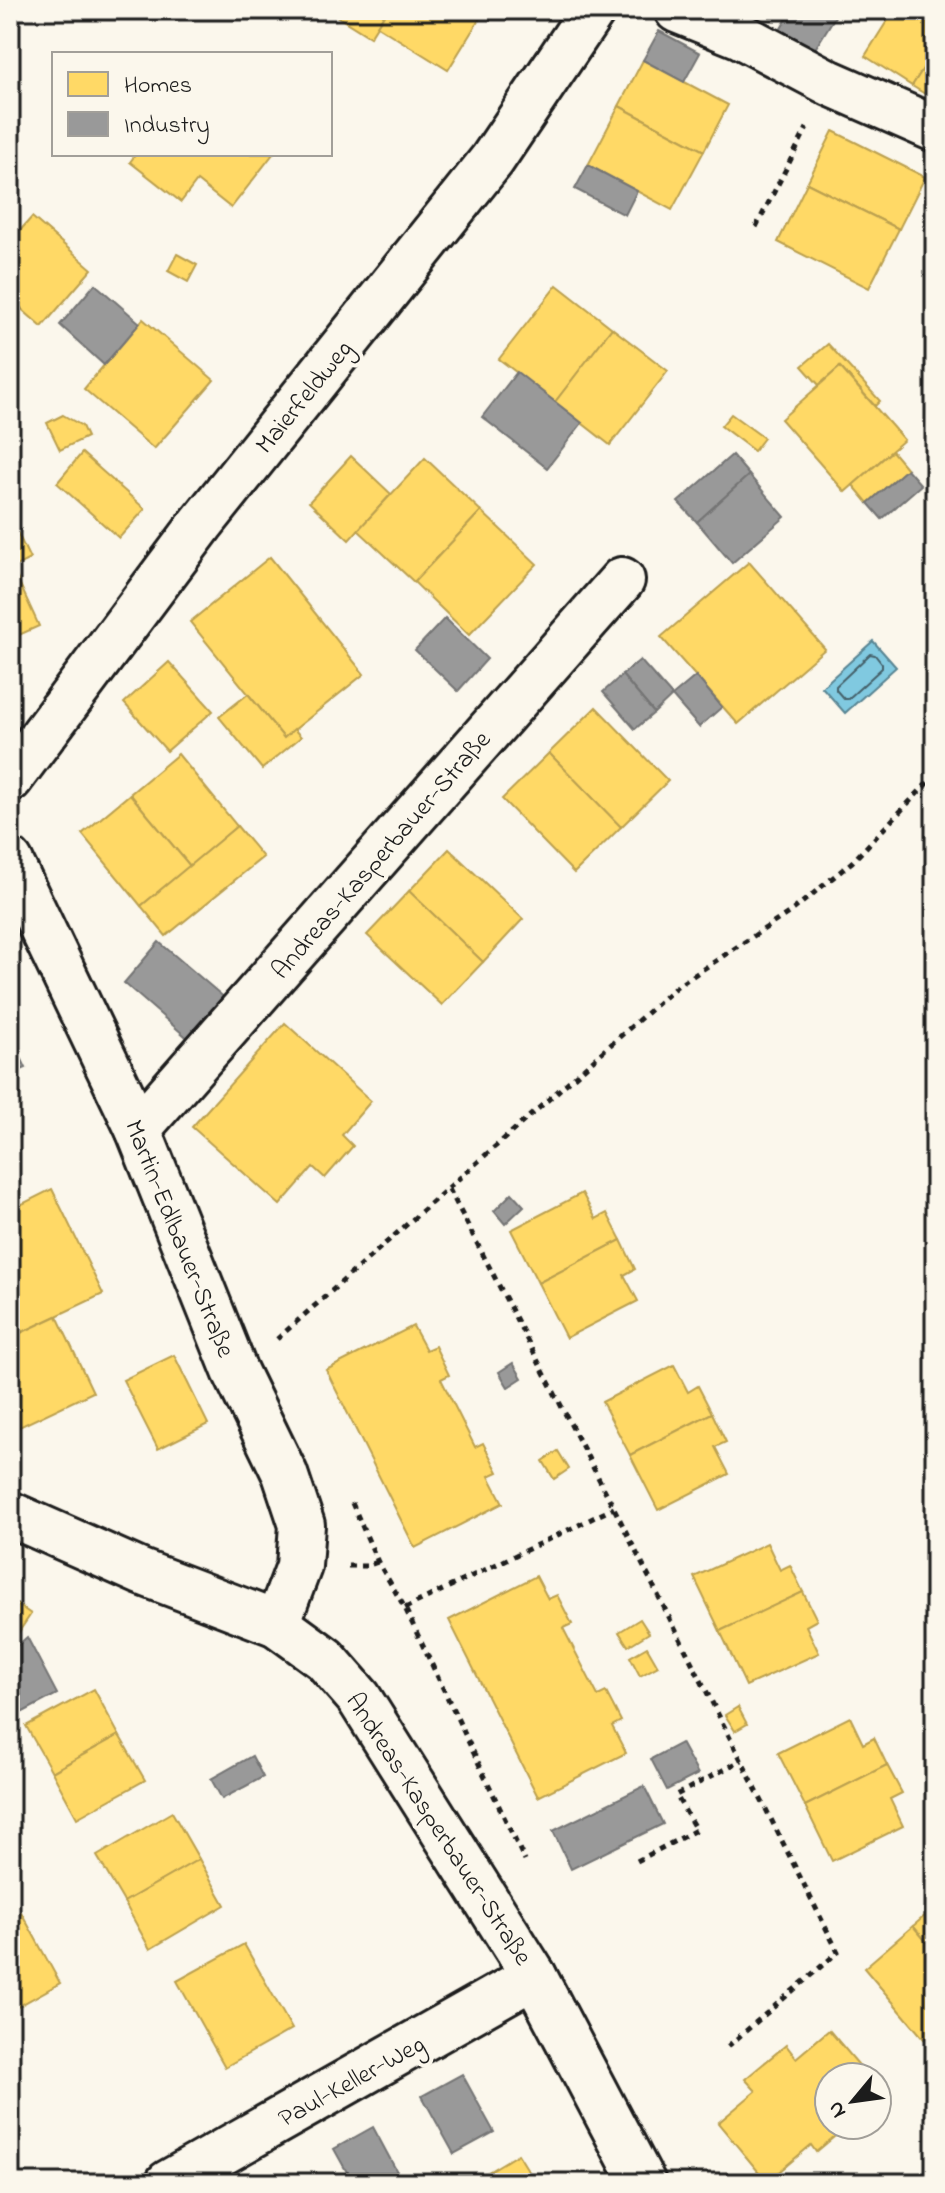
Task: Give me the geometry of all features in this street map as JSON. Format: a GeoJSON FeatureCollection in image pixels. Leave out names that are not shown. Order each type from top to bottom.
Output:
{"type":"FeatureCollection","features":[{"type":"Feature","properties":{"kind":"street","name":"Maierfeldweg"},"geometry":{"type":"LineString","coordinates":[[10,779],[201,524],[492,160],[593,10]]}},
{"type":"Feature","properties":{"kind":"street"},"geometry":{"type":"LineString","coordinates":[[677,10],[739,35],[830,83],[935,129]]}},
{"type":"Feature","properties":{"kind":"street","name":"Andreas-Kasperbauer-Straße"},"geometry":{"type":"LineString","coordinates":[[138,1129],[622,580]]}},
{"type":"Feature","properties":{"kind":"street","name":"Martin-Edlbauer-Straße"},"geometry":{"type":"LineString","coordinates":[[10,861],[138,1129],[235,1371],[285,1474],[302,1525],[299,1566],[277,1624]]}},
{"type":"Feature","properties":{"kind":"street","name":"Andreas-Kasperbauer-Straße"},"geometry":{"type":"LineString","coordinates":[[10,1514],[141,1572],[277,1624],[325,1659],[359,1698],[534,1976],[643,2183]]}},
{"type":"Feature","properties":{"kind":"street","name":"Paul-Keller-Weg"},"geometry":{"type":"LineString","coordinates":[[168,2183],[534,1976]]}},
{"type":"Feature","properties":{"kind":"path"},"geometry":{"type":"LineString","coordinates":[[756,227],[830,83]]}},
{"type":"Feature","properties":{"kind":"path"},"geometry":{"type":"LineString","coordinates":[[285,1352],[278,1338],[676,987],[793,910],[852,862],[935,775]]}},
{"type":"Feature","properties":{"kind":"path"},"geometry":{"type":"LineString","coordinates":[[449,1189],[838,1952],[727,2047]]}},
{"type":"Feature","properties":{"kind":"path"},"geometry":{"type":"LineString","coordinates":[[347,1492],[378,1562],[405,1608],[525,1861]]}},
{"type":"Feature","properties":{"kind":"path"},"geometry":{"type":"LineString","coordinates":[[405,1608],[614,1508]]}},
{"type":"Feature","properties":{"kind":"path"},"geometry":{"type":"LineString","coordinates":[[637,1861],[696,1830],[676,1795],[742,1760]]}},
{"type":"Feature","properties":{"kind":"water"},"geometry":{"type":"Polygon","coordinates":[[[873,641],[896,667],[845,713],[822,687],[873,641]]]}},
{"type":"Feature","properties":{"kind":"building: Homes"},"geometry":{"type":"Polygon","coordinates":[[[327,10],[387,10],[370,37],[327,10]]]}},
{"type":"Feature","properties":{"kind":"building: Homes"},"geometry":{"type":"Polygon","coordinates":[[[387,10],[485,10],[448,70],[377,26],[387,10]]]}},
{"type":"Feature","properties":{"kind":"building: Homes"},"geometry":{"type":"Polygon","coordinates":[[[894,10],[935,10],[935,50],[912,86],[865,56],[894,10]]]}},
{"type":"Feature","properties":{"kind":"building: Homes"},"geometry":{"type":"Polygon","coordinates":[[[935,50],[935,100],[912,86],[935,50]]]}},
{"type":"Feature","properties":{"kind":"building: Homes"},"geometry":{"type":"Polygon","coordinates":[[[643,60],[728,105],[704,151],[619,106],[643,60]]]}},
{"type":"Feature","properties":{"kind":"building: Homes"},"geometry":{"type":"Polygon","coordinates":[[[619,106],[704,151],[672,210],[588,165],[619,106]]]}},
{"type":"Feature","properties":{"kind":"building: Homes"},"geometry":{"type":"Polygon","coordinates":[[[833,131],[925,177],[899,229],[807,183],[833,131]]]}},
{"type":"Feature","properties":{"kind":"building: Homes"},"geometry":{"type":"Polygon","coordinates":[[[134,156],[271,156],[231,208],[197,181],[181,202],[130,162],[134,156]]]}},
{"type":"Feature","properties":{"kind":"building: Homes"},"geometry":{"type":"Polygon","coordinates":[[[807,183],[899,229],[869,288],[778,242],[807,183]]]}},
{"type":"Feature","properties":{"kind":"building: Homes"},"geometry":{"type":"Polygon","coordinates":[[[32,217],[92,269],[42,327],[10,299],[10,242],[32,217]]]}},
{"type":"Feature","properties":{"kind":"building: Homes"},"geometry":{"type":"Polygon","coordinates":[[[177,254],[197,265],[188,282],[168,271],[177,254]]]}},
{"type":"Feature","properties":{"kind":"building: Homes"},"geometry":{"type":"Polygon","coordinates":[[[557,285],[612,328],[555,402],[499,359],[557,285]]]}},
{"type":"Feature","properties":{"kind":"building: Homes"},"geometry":{"type":"Polygon","coordinates":[[[143,319],[214,380],[154,449],[84,389],[143,319]]]}},
{"type":"Feature","properties":{"kind":"building: Homes"},"geometry":{"type":"Polygon","coordinates":[[[612,328],[668,371],[610,445],[555,402],[612,328]]]}},
{"type":"Feature","properties":{"kind":"building: Homes"},"geometry":{"type":"Polygon","coordinates":[[[828,344],[880,401],[875,406],[840,367],[819,385],[802,366],[828,344]]]}},
{"type":"Feature","properties":{"kind":"building: Homes"},"geometry":{"type":"Polygon","coordinates":[[[840,367],[904,440],[845,492],[781,419],[840,367]]]}},
{"type":"Feature","properties":{"kind":"building: Homes"},"geometry":{"type":"Polygon","coordinates":[[[731,414],[764,438],[754,451],[721,426],[731,414]]]}},
{"type":"Feature","properties":{"kind":"building: Homes"},"geometry":{"type":"Polygon","coordinates":[[[63,415],[82,426],[87,437],[60,450],[47,423],[63,415]]]}},
{"type":"Feature","properties":{"kind":"building: Homes"},"geometry":{"type":"Polygon","coordinates":[[[892,451],[907,469],[868,503],[853,485],[892,451]]]}},
{"type":"Feature","properties":{"kind":"building: Homes"},"geometry":{"type":"Polygon","coordinates":[[[82,453],[145,509],[119,538],[57,483],[82,453]]]}},
{"type":"Feature","properties":{"kind":"building: Homes"},"geometry":{"type":"Polygon","coordinates":[[[351,456],[391,494],[349,540],[309,502],[351,456]]]}},
{"type":"Feature","properties":{"kind":"building: Homes"},"geometry":{"type":"Polygon","coordinates":[[[425,458],[481,511],[414,582],[358,530],[425,458]]]}},
{"type":"Feature","properties":{"kind":"building: Homes"},"geometry":{"type":"Polygon","coordinates":[[[481,511],[537,564],[469,635],[414,582],[481,511]]]}},
{"type":"Feature","properties":{"kind":"building: Homes"},"geometry":{"type":"Polygon","coordinates":[[[10,517],[30,559],[10,569],[10,517]]]}},
{"type":"Feature","properties":{"kind":"building: Homes"},"geometry":{"type":"Polygon","coordinates":[[[270,557],[364,674],[284,738],[190,622],[270,557]]]}},
{"type":"Feature","properties":{"kind":"building: Homes"},"geometry":{"type":"Polygon","coordinates":[[[749,562],[825,649],[738,724],[661,637],[749,562]]]}},
{"type":"Feature","properties":{"kind":"building: Homes"},"geometry":{"type":"Polygon","coordinates":[[[17,578],[39,626],[10,639],[10,581],[17,578]]]}},
{"type":"Feature","properties":{"kind":"building: Homes"},"geometry":{"type":"Polygon","coordinates":[[[169,662],[213,711],[167,751],[124,703],[169,662]]]}},
{"type":"Feature","properties":{"kind":"building: Homes"},"geometry":{"type":"Polygon","coordinates":[[[248,694],[284,738],[294,729],[301,737],[262,769],[219,717],[248,694]]]}},
{"type":"Feature","properties":{"kind":"building: Homes"},"geometry":{"type":"Polygon","coordinates":[[[596,707],[668,781],[621,827],[549,753],[596,707]]]}},
{"type":"Feature","properties":{"kind":"building: Homes"},"geometry":{"type":"Polygon","coordinates":[[[549,753],[621,827],[574,873],[502,799],[549,753]]]}},
{"type":"Feature","properties":{"kind":"building: Homes"},"geometry":{"type":"Polygon","coordinates":[[[178,754],[237,826],[190,866],[130,794],[178,754]]]}},
{"type":"Feature","properties":{"kind":"building: Homes"},"geometry":{"type":"Polygon","coordinates":[[[130,794],[190,866],[141,906],[82,834],[130,794]]]}},
{"type":"Feature","properties":{"kind":"building: Homes"},"geometry":{"type":"Polygon","coordinates":[[[237,826],[263,857],[166,936],[141,906],[237,826]]]}},
{"type":"Feature","properties":{"kind":"building: Homes"},"geometry":{"type":"Polygon","coordinates":[[[449,849],[523,919],[483,962],[409,891],[449,849]]]}},
{"type":"Feature","properties":{"kind":"building: Homes"},"geometry":{"type":"Polygon","coordinates":[[[409,891],[483,962],[442,1005],[367,935],[409,891]]]}},
{"type":"Feature","properties":{"kind":"building: Homes"},"geometry":{"type":"Polygon","coordinates":[[[285,1023],[371,1101],[342,1135],[353,1146],[325,1178],[313,1167],[280,1205],[192,1127],[285,1023]]]}},
{"type":"Feature","properties":{"kind":"building: Homes"},"geometry":{"type":"Polygon","coordinates":[[[52,1189],[103,1294],[10,1338],[10,1210],[52,1189]]]}},
{"type":"Feature","properties":{"kind":"building: Homes"},"geometry":{"type":"Polygon","coordinates":[[[582,1193],[596,1219],[607,1213],[621,1240],[538,1283],[511,1230],[582,1193]]]}},
{"type":"Feature","properties":{"kind":"building: Homes"},"geometry":{"type":"Polygon","coordinates":[[[621,1240],[635,1269],[624,1275],[638,1301],[566,1338],[538,1283],[621,1240]]]}},
{"type":"Feature","properties":{"kind":"building: Homes"},"geometry":{"type":"Polygon","coordinates":[[[57,1316],[93,1392],[13,1430],[10,1423],[10,1338],[57,1316]]]}},
{"type":"Feature","properties":{"kind":"building: Homes"},"geometry":{"type":"Polygon","coordinates":[[[413,1326],[426,1350],[435,1346],[449,1375],[441,1379],[475,1447],[483,1443],[498,1472],[489,1476],[503,1503],[415,1548],[326,1370],[413,1326]]]}},
{"type":"Feature","properties":{"kind":"building: Homes"},"geometry":{"type":"Polygon","coordinates":[[[174,1355],[208,1424],[158,1449],[123,1380],[174,1355]]]}},
{"type":"Feature","properties":{"kind":"building: Homes"},"geometry":{"type":"Polygon","coordinates":[[[674,1365],[688,1392],[698,1386],[712,1413],[630,1455],[602,1402],[674,1365]]]}},
{"type":"Feature","properties":{"kind":"building: Homes"},"geometry":{"type":"Polygon","coordinates":[[[712,1413],[726,1442],[715,1447],[729,1474],[658,1510],[630,1455],[712,1413]]]}},
{"type":"Feature","properties":{"kind":"building: Homes"},"geometry":{"type":"Polygon","coordinates":[[[558,1451],[569,1469],[554,1479],[543,1461],[558,1451]]]}},
{"type":"Feature","properties":{"kind":"building: Homes"},"geometry":{"type":"Polygon","coordinates":[[[767,1543],[780,1570],[790,1565],[803,1592],[720,1631],[694,1577],[767,1543]]]}},
{"type":"Feature","properties":{"kind":"building: Homes"},"geometry":{"type":"Polygon","coordinates":[[[536,1576],[548,1599],[557,1595],[572,1624],[563,1628],[598,1696],[606,1692],[621,1721],[612,1726],[626,1753],[538,1797],[449,1620],[536,1576]]]}},
{"type":"Feature","properties":{"kind":"building: Homes"},"geometry":{"type":"Polygon","coordinates":[[[803,1592],[817,1620],[806,1626],[819,1653],[746,1686],[720,1631],[803,1592]]]}},
{"type":"Feature","properties":{"kind":"building: Homes"},"geometry":{"type":"Polygon","coordinates":[[[15,1603],[31,1614],[10,1645],[10,1610],[15,1603]]]}},
{"type":"Feature","properties":{"kind":"building: Homes"},"geometry":{"type":"Polygon","coordinates":[[[640,1619],[649,1633],[628,1646],[619,1632],[640,1619]]]}},
{"type":"Feature","properties":{"kind":"building: Homes"},"geometry":{"type":"Polygon","coordinates":[[[647,1647],[658,1666],[640,1676],[630,1657],[647,1647]]]}},
{"type":"Feature","properties":{"kind":"building: Homes"},"geometry":{"type":"Polygon","coordinates":[[[94,1689],[119,1735],[52,1772],[26,1726],[94,1689]]]}},
{"type":"Feature","properties":{"kind":"building: Homes"},"geometry":{"type":"Polygon","coordinates":[[[738,1707],[747,1724],[735,1731],[725,1715],[738,1707]]]}},
{"type":"Feature","properties":{"kind":"building: Homes"},"geometry":{"type":"Polygon","coordinates":[[[850,1717],[863,1744],[874,1738],[887,1765],[805,1806],[778,1753],[850,1717]]]}},
{"type":"Feature","properties":{"kind":"building: Homes"},"geometry":{"type":"Polygon","coordinates":[[[119,1735],[145,1780],[77,1818],[52,1772],[119,1735]]]}},
{"type":"Feature","properties":{"kind":"building: Homes"},"geometry":{"type":"Polygon","coordinates":[[[887,1765],[902,1793],[890,1799],[903,1826],[832,1861],[805,1806],[887,1765]]]}},
{"type":"Feature","properties":{"kind":"building: Homes"},"geometry":{"type":"Polygon","coordinates":[[[172,1812],[199,1859],[124,1902],[97,1856],[172,1812]]]}},
{"type":"Feature","properties":{"kind":"building: Homes"},"geometry":{"type":"Polygon","coordinates":[[[199,1859],[225,1905],[150,1949],[124,1902],[199,1859]]]}},
{"type":"Feature","properties":{"kind":"building: Homes"},"geometry":{"type":"Polygon","coordinates":[[[935,1907],[935,1952],[913,1926],[935,1907]]]}},
{"type":"Feature","properties":{"kind":"building: Homes"},"geometry":{"type":"Polygon","coordinates":[[[21,1912],[60,1983],[10,2011],[10,1918],[21,1912]]]}},
{"type":"Feature","properties":{"kind":"building: Homes"},"geometry":{"type":"Polygon","coordinates":[[[913,1926],[935,1952],[935,2030],[924,2039],[864,1968],[913,1926]]]}},
{"type":"Feature","properties":{"kind":"building: Homes"},"geometry":{"type":"Polygon","coordinates":[[[244,1944],[292,2029],[225,2067],[177,1981],[244,1944]]]}},
{"type":"Feature","properties":{"kind":"building: Homes"},"geometry":{"type":"Polygon","coordinates":[[[829,2030],[855,2061],[813,2061],[813,2141],[829,2141],[816,2152],[811,2145],[767,2182],[718,2123],[756,2091],[745,2079],[786,2045],[796,2058],[829,2030]]]}},
{"type":"Feature","properties":{"kind":"building: Homes"},"geometry":{"type":"Polygon","coordinates":[[[518,2154],[536,2183],[470,2183],[518,2154]]]}},
{"type":"Feature","properties":{"kind":"building: Industry"},"geometry":{"type":"Polygon","coordinates":[[[792,10],[839,10],[810,57],[776,37],[792,10]]]}},
{"type":"Feature","properties":{"kind":"building: Industry"},"geometry":{"type":"Polygon","coordinates":[[[659,31],[700,53],[684,82],[643,60],[659,31]]]}},
{"type":"Feature","properties":{"kind":"building: Industry"},"geometry":{"type":"Polygon","coordinates":[[[588,165],[637,191],[625,215],[575,189],[588,165]]]}},
{"type":"Feature","properties":{"kind":"building: Industry"},"geometry":{"type":"Polygon","coordinates":[[[95,284],[140,323],[104,365],[60,325],[95,284]]]}},
{"type":"Feature","properties":{"kind":"building: Industry"},"geometry":{"type":"Polygon","coordinates":[[[10,299],[21,308],[10,320],[10,299]]]}},
{"type":"Feature","properties":{"kind":"building: Industry"},"geometry":{"type":"Polygon","coordinates":[[[517,372],[582,423],[547,468],[482,417],[517,372]]]}},
{"type":"Feature","properties":{"kind":"building: Industry"},"geometry":{"type":"Polygon","coordinates":[[[732,455],[749,475],[697,522],[678,502],[732,455]]]}},
{"type":"Feature","properties":{"kind":"building: Industry"},"geometry":{"type":"Polygon","coordinates":[[[907,469],[921,485],[882,519],[868,503],[907,469]]]}},
{"type":"Feature","properties":{"kind":"building: Industry"},"geometry":{"type":"Polygon","coordinates":[[[749,475],[785,517],[732,563],[697,522],[749,475]]]}},
{"type":"Feature","properties":{"kind":"building: Industry"},"geometry":{"type":"Polygon","coordinates":[[[445,618],[487,659],[458,691],[415,650],[445,618]]]}},
{"type":"Feature","properties":{"kind":"building: Industry"},"geometry":{"type":"Polygon","coordinates":[[[640,660],[672,696],[654,713],[622,675],[640,660]]]}},
{"type":"Feature","properties":{"kind":"building: Industry"},"geometry":{"type":"Polygon","coordinates":[[[622,675],[654,713],[635,729],[603,692],[622,675]]]}},
{"type":"Feature","properties":{"kind":"building: Industry"},"geometry":{"type":"Polygon","coordinates":[[[696,676],[722,707],[699,727],[672,696],[696,676]]]}},
{"type":"Feature","properties":{"kind":"building: Industry"},"geometry":{"type":"Polygon","coordinates":[[[159,942],[226,999],[191,1041],[124,983],[159,942]]]}},
{"type":"Feature","properties":{"kind":"building: Industry"},"geometry":{"type":"Polygon","coordinates":[[[10,1034],[26,1068],[10,1075],[10,1034]]]}},
{"type":"Feature","properties":{"kind":"building: Industry"},"geometry":{"type":"Polygon","coordinates":[[[512,1193],[524,1206],[505,1224],[494,1211],[512,1193]]]}},
{"type":"Feature","properties":{"kind":"building: Industry"},"geometry":{"type":"Polygon","coordinates":[[[513,1363],[522,1378],[508,1387],[499,1372],[513,1363]]]}},
{"type":"Feature","properties":{"kind":"building: Industry"},"geometry":{"type":"Polygon","coordinates":[[[27,1637],[57,1694],[10,1719],[10,1652],[27,1637]]]}},
{"type":"Feature","properties":{"kind":"building: Industry"},"geometry":{"type":"Polygon","coordinates":[[[681,1743],[698,1774],[667,1790],[651,1759],[681,1743]]]}},
{"type":"Feature","properties":{"kind":"building: Industry"},"geometry":{"type":"Polygon","coordinates":[[[252,1756],[263,1777],[222,1799],[211,1779],[252,1756]]]}},
{"type":"Feature","properties":{"kind":"building: Industry"},"geometry":{"type":"Polygon","coordinates":[[[644,1786],[663,1824],[571,1869],[553,1831],[644,1786]]]}},
{"type":"Feature","properties":{"kind":"building: Industry"},"geometry":{"type":"Polygon","coordinates":[[[462,2074],[494,2132],[454,2154],[422,2096],[462,2074]]]}},
{"type":"Feature","properties":{"kind":"building: Industry"},"geometry":{"type":"Polygon","coordinates":[[[373,2127],[403,2183],[353,2183],[334,2149],[373,2127]]]}}]}
